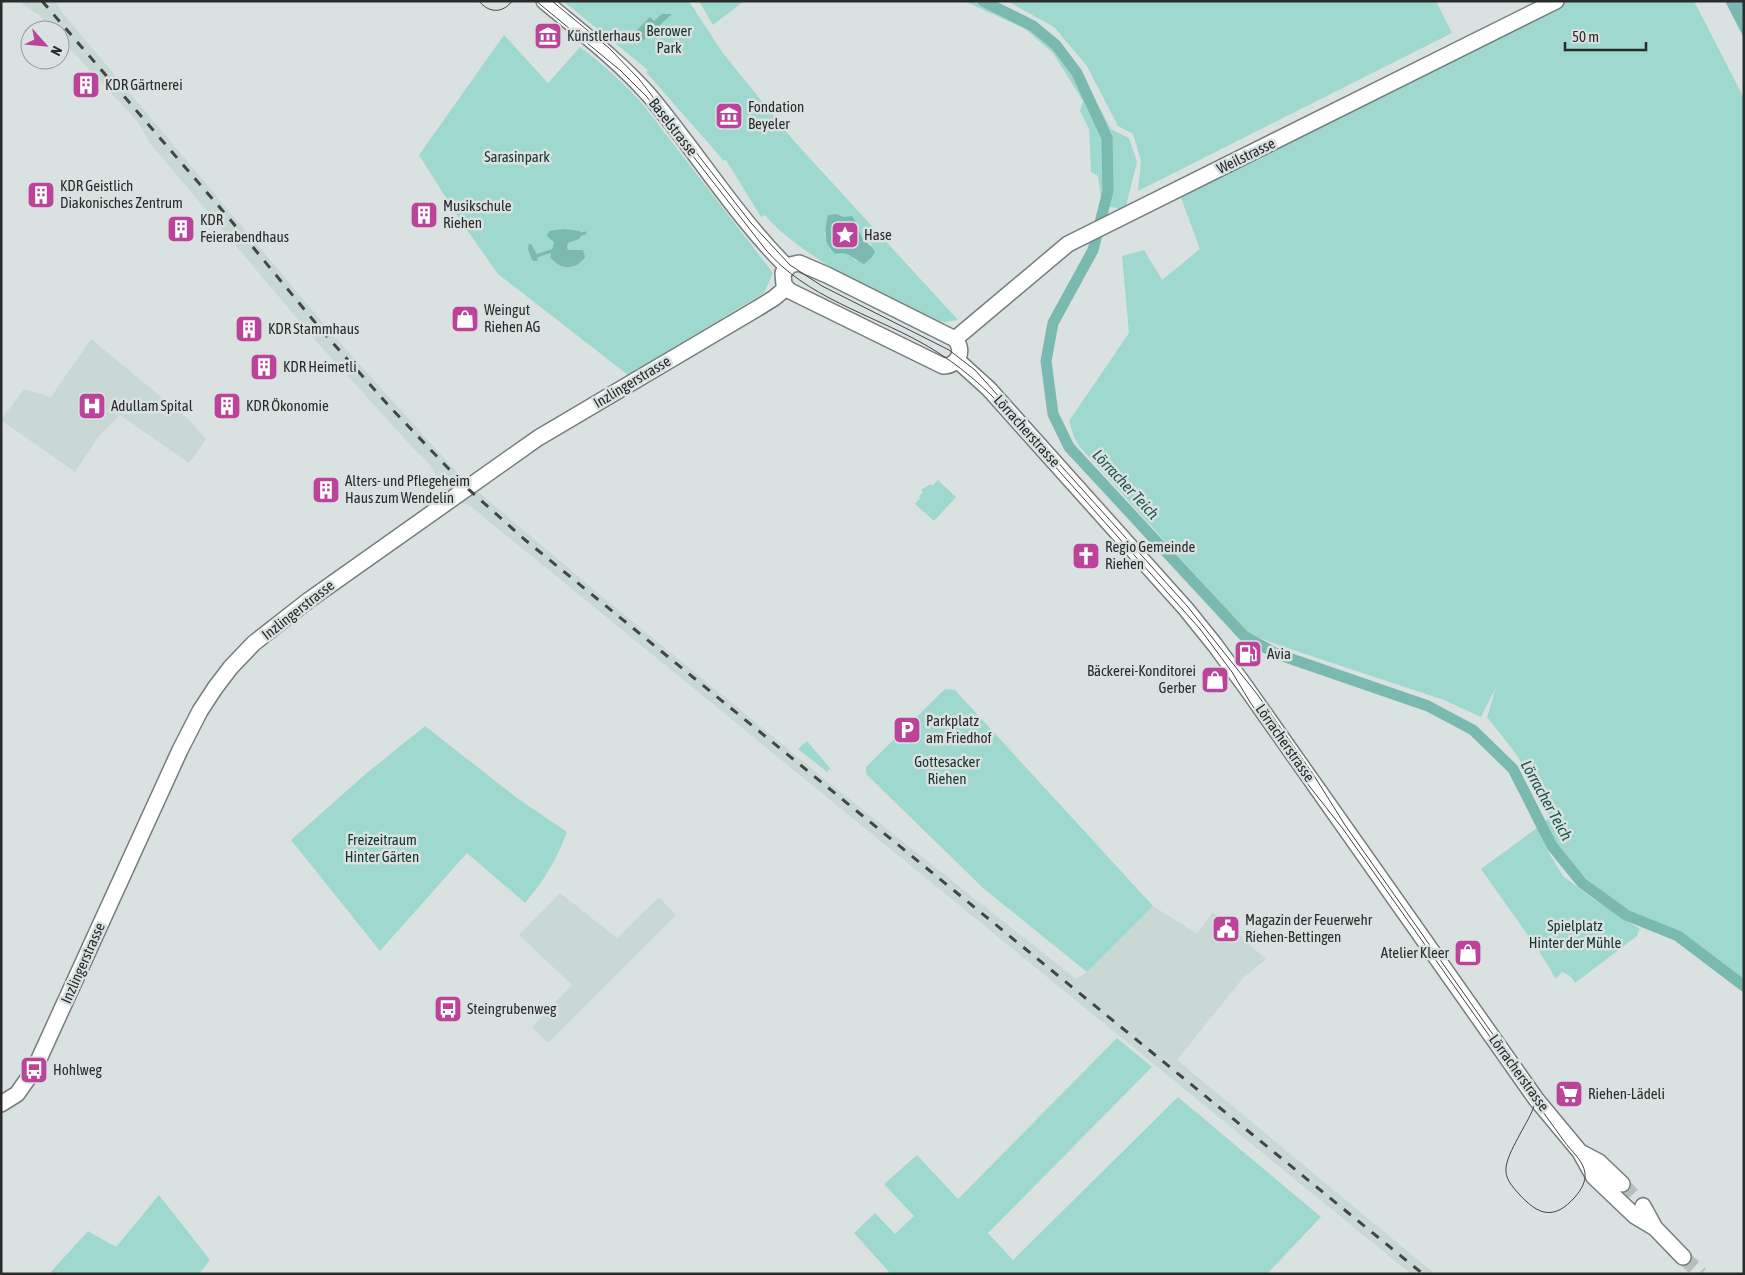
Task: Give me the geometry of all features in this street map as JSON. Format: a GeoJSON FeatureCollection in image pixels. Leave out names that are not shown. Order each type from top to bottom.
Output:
{"type":"FeatureCollection","features":[{"type":"Feature","properties":{"kind":"main road","name":"Baselstrasse"},"geometry":{"type":"LineString","coordinates":[[544,1],[637,82],[659,107],[749,224],[787,267]]}},
{"type":"Feature","properties":{"kind":"main road","name":"Weilstrasse"},"geometry":{"type":"LineString","coordinates":[[956,339],[1068,244],[1556,1]]}},
{"type":"Feature","properties":{"kind":"main road"},"geometry":{"type":"LineString","coordinates":[[799,263],[808,266],[956,339],[960,348],[957,360],[952,364],[943,366],[795,294],[786,288],[783,281],[783,273],[787,267],[799,263]]}},
{"type":"Feature","properties":{"kind":"main road","name":"Inzlingerstrasse"},"geometry":{"type":"LineString","coordinates":[[1,1104],[17,1094],[34,1070],[174,762],[200,711],[231,667],[254,643],[309,600],[538,438],[758,308],[786,288]]}},
{"type":"Feature","properties":{"kind":"main road","name":"Lörracherstrasse"},"geometry":{"type":"LineString","coordinates":[[957,360],[989,389],[1202,628],[1245,686],[1536,1099],[1580,1152],[1594,1177],[1641,1210],[1655,1228],[1683,1257]]}},
{"type":"Feature","properties":{"kind":"main road","name":"Lörracherstrasse"},"geometry":{"type":"LineString","coordinates":[[1580,1152],[1599,1162],[1622,1184]]}},
{"type":"Feature","properties":{"kind":"shaded area"},"geometry":{"type":"Polygon","coordinates":[[[18,1],[56,1],[69,20],[44,20],[18,1]]]}},
{"type":"Feature","properties":{"kind":"shaded area"},"geometry":{"type":"Polygon","coordinates":[[[1725,1],[1744,1],[1744,38],[1725,1]]]}},
{"type":"Feature","properties":{"kind":"shaded area"},"geometry":{"type":"Polygon","coordinates":[[[662,14],[672,14],[639,44],[632,35],[650,17],[654,21],[662,14]]]}},
{"type":"Feature","properties":{"kind":"shaded area"},"geometry":{"type":"Polygon","coordinates":[[[70,22],[334,336],[462,478],[605,599],[838,790],[1076,979],[1087,972],[1153,906],[1197,934],[1213,912],[1266,959],[1243,978],[1177,1060],[1435,1274],[1411,1274],[469,505],[450,499],[428,462],[315,340],[150,143],[138,122],[70,49],[70,22]]]}},
{"type":"Feature","properties":{"kind":"shaded area"},"geometry":{"type":"Polygon","coordinates":[[[836,214],[844,217],[852,216],[864,240],[875,252],[864,264],[847,254],[836,254],[828,246],[826,231],[828,215],[836,214]]]}},
{"type":"Feature","properties":{"kind":"shaded area"},"geometry":{"type":"Polygon","coordinates":[[[563,229],[580,231],[581,236],[579,239],[568,243],[567,247],[568,250],[583,250],[585,257],[581,262],[572,267],[558,264],[550,257],[554,242],[547,236],[549,231],[563,229]]]}},
{"type":"Feature","properties":{"kind":"shaded area"},"geometry":{"type":"Polygon","coordinates":[[[529,244],[531,244],[538,256],[537,261],[532,260],[528,249],[529,244]]]}},
{"type":"Feature","properties":{"kind":"shaded area","name":"Adullam Spital"},"geometry":{"type":"Polygon","coordinates":[[[91,339],[189,420],[206,439],[189,463],[120,415],[99,436],[75,472],[1,420],[24,389],[51,397],[91,339]]]}},
{"type":"Feature","properties":{"kind":"shaded area"},"geometry":{"type":"Polygon","coordinates":[[[560,893],[617,938],[659,897],[676,915],[548,1043],[532,1027],[572,985],[519,935],[560,893]]]}},
{"type":"Feature","properties":{"kind":"green space","name":"Berower Park"},"geometry":{"type":"Polygon","coordinates":[[[563,1],[689,1],[722,52],[794,141],[958,320],[939,321],[868,288],[802,248],[777,228],[765,215],[761,217],[726,160],[724,161],[646,72],[648,70],[563,1]],[[836,214],[824,234],[830,250],[850,254],[856,261],[872,245],[860,234],[858,224],[836,214]]]}},
{"type":"Feature","properties":{"kind":"green space"},"geometry":{"type":"Polygon","coordinates":[[[699,1],[744,1],[713,25],[699,1]]]}},
{"type":"Feature","properties":{"kind":"green space"},"geometry":{"type":"Polygon","coordinates":[[[964,1],[991,1],[1047,32],[1061,47],[1090,90],[1111,129],[1129,138],[1137,162],[1125,210],[1102,205],[1098,176],[1091,172],[1089,129],[1080,111],[1083,101],[1053,53],[1025,29],[964,1]]]}},
{"type":"Feature","properties":{"kind":"green space"},"geometry":{"type":"Polygon","coordinates":[[[1007,1],[1436,1],[1452,33],[1138,191],[1141,161],[1133,134],[1118,126],[1087,66],[1054,27],[1007,1]]]}},
{"type":"Feature","properties":{"kind":"green space"},"geometry":{"type":"Polygon","coordinates":[[[1556,1],[1694,1],[1744,98],[1744,980],[1681,932],[1621,907],[1567,863],[1543,823],[1550,817],[1517,755],[1487,717],[1496,687],[1481,717],[1444,700],[1250,634],[1080,447],[1074,437],[1069,421],[1129,333],[1122,256],[1144,250],[1162,280],[1200,249],[1178,190],[1556,1]]]}},
{"type":"Feature","properties":{"kind":"green space","name":"Sarasinpark"},"geometry":{"type":"Polygon","coordinates":[[[504,35],[548,83],[580,47],[612,73],[641,102],[773,273],[764,293],[628,375],[498,274],[460,220],[419,155],[504,35]],[[581,236],[552,239],[554,242],[550,257],[568,250],[568,243],[579,239],[581,236]]]}},
{"type":"Feature","properties":{"kind":"green space"},"geometry":{"type":"Polygon","coordinates":[[[938,480],[956,497],[934,521],[915,504],[923,492],[921,490],[930,484],[932,486],[938,480]]]}},
{"type":"Feature","properties":{"kind":"green space","name":"Gottesacker Riehen"},"geometry":{"type":"Polygon","coordinates":[[[945,689],[955,690],[1153,906],[1087,972],[983,888],[866,774],[866,767],[945,689]]]}},
{"type":"Feature","properties":{"kind":"green space","name":"Freizeitraum Hinter Gärten"},"geometry":{"type":"Polygon","coordinates":[[[425,726],[517,798],[567,832],[549,870],[525,903],[467,853],[380,951],[291,840],[368,772],[425,726]]]}},
{"type":"Feature","properties":{"kind":"green space"},"geometry":{"type":"Polygon","coordinates":[[[807,741],[830,768],[827,772],[798,749],[807,741]]]}},
{"type":"Feature","properties":{"kind":"green space","name":"Spielplatz Hinter der Mühle"},"geometry":{"type":"Polygon","coordinates":[[[1537,828],[1563,876],[1592,898],[1640,929],[1637,936],[1575,983],[1570,976],[1562,972],[1556,979],[1539,951],[1481,869],[1537,828]]]}},
{"type":"Feature","properties":{"kind":"green space"},"geometry":{"type":"Polygon","coordinates":[[[1117,1038],[1152,1067],[988,1233],[1013,1260],[1178,1097],[1321,1217],[1267,1274],[891,1274],[854,1233],[875,1213],[895,1234],[914,1216],[884,1184],[917,1155],[958,1199],[1117,1038]]]}},
{"type":"Feature","properties":{"kind":"green space"},"geometry":{"type":"Polygon","coordinates":[[[159,1195],[210,1260],[199,1274],[49,1274],[88,1231],[116,1247],[159,1195]]]}},
{"type":"Feature","properties":{"kind":"waterway","name":"Lörracher Teich"},"geometry":{"type":"LineString","coordinates":[[983,1],[1033,26],[1056,45],[1077,73],[1107,138],[1108,191],[1093,250],[1053,323],[1046,361],[1053,414],[1069,447],[1244,636],[1277,654],[1428,706],[1473,730],[1513,769],[1552,846],[1582,883],[1626,915],[1678,936],[1744,986]]}},
{"type":"Feature","properties":{"kind":"waterway"},"geometry":{"type":"LineString","coordinates":[[581,234],[585,233]]}},
{"type":"Feature","properties":{"kind":"waterway"},"geometry":{"type":"LineString","coordinates":[[536,256],[552,251]]}},
{"type":"Feature","properties":{"kind":"tunnel"},"geometry":{"type":"LineString","coordinates":[[1622,1184],[1643,1206]]}},
{"type":"Feature","properties":{"kind":"tunnel"},"geometry":{"type":"LineString","coordinates":[[1683,1257],[1701,1274]]}},
{"type":"Feature","properties":{"kind":"tram line"},"geometry":{"type":"LineString","coordinates":[[479,1],[491,10],[500,10],[512,1]]}},
{"type":"Feature","properties":{"kind":"tram line"},"geometry":{"type":"LineString","coordinates":[[536,1],[621,71],[647,97],[766,250],[782,266],[819,292],[942,355],[986,390],[1200,629],[1232,672],[1250,702],[1299,773],[1343,829],[1529,1092],[1535,1100],[1535,1101],[1579,1160],[1584,1168],[1585,1180],[1579,1192],[1567,1205],[1553,1212],[1540,1211],[1526,1201],[1510,1182],[1506,1172],[1507,1162],[1534,1106],[1534,1103],[1534,1100],[1534,1098],[1533,1092],[1345,825],[1313,774],[1257,694],[1188,607],[975,370],[949,350],[822,286],[790,265],[751,223],[639,79],[609,48],[552,1]]}},
{"type":"Feature","properties":{"kind":"railway"},"geometry":{"type":"LineString","coordinates":[[42,1],[228,217],[323,332],[390,407],[467,488],[524,539],[1423,1274]]}},
{"type":"Feature","properties":{"kind":"place","name":"Künstlerhaus"},"geometry":{"type":"Point","coordinates":[548,36]}},
{"type":"Feature","properties":{"kind":"place","name":"KDR Gärtnerei"},"geometry":{"type":"Point","coordinates":[86,85]}},
{"type":"Feature","properties":{"kind":"place","name":"Fondation Beyeler"},"geometry":{"type":"Point","coordinates":[729,116]}},
{"type":"Feature","properties":{"kind":"place","name":"KDR Geistlich Diakonisches Zentrum"},"geometry":{"type":"Point","coordinates":[41,195]}},
{"type":"Feature","properties":{"kind":"place","name":"Musikschule Riehen"},"geometry":{"type":"Point","coordinates":[424,215]}},
{"type":"Feature","properties":{"kind":"place","name":"KDR Feierabendhaus"},"geometry":{"type":"Point","coordinates":[181,229]}},
{"type":"Feature","properties":{"kind":"place","name":"Hase"},"geometry":{"type":"Point","coordinates":[845,235]}},
{"type":"Feature","properties":{"kind":"place","name":"Weingut Riehen AG"},"geometry":{"type":"Point","coordinates":[465,319]}},
{"type":"Feature","properties":{"kind":"place","name":"KDR Stammhaus"},"geometry":{"type":"Point","coordinates":[249,329]}},
{"type":"Feature","properties":{"kind":"place","name":"KDR Heimetli"},"geometry":{"type":"Point","coordinates":[264,367]}},
{"type":"Feature","properties":{"kind":"place","name":"Adullam Spital"},"geometry":{"type":"Point","coordinates":[92,406]}},
{"type":"Feature","properties":{"kind":"place","name":"KDR Ökonomie"},"geometry":{"type":"Point","coordinates":[227,406]}},
{"type":"Feature","properties":{"kind":"place","name":"Alters- und Pflegeheim Haus zum Wendelin"},"geometry":{"type":"Point","coordinates":[326,490]}},
{"type":"Feature","properties":{"kind":"place","name":"Regio Gemeinde Riehen"},"geometry":{"type":"Point","coordinates":[1086,556]}},
{"type":"Feature","properties":{"kind":"place","name":"Avia"},"geometry":{"type":"Point","coordinates":[1248,654]}},
{"type":"Feature","properties":{"kind":"place","name":"Bäckerei-Konditorei Gerber"},"geometry":{"type":"Point","coordinates":[1215,680]}},
{"type":"Feature","properties":{"kind":"place","name":"Parkplatz am Friedhof"},"geometry":{"type":"Point","coordinates":[907,730]}},
{"type":"Feature","properties":{"kind":"place","name":"Magazin der Feuerwehr Riehen-Bettingen"},"geometry":{"type":"Point","coordinates":[1226,929]}},
{"type":"Feature","properties":{"kind":"place","name":"Atelier Kleer"},"geometry":{"type":"Point","coordinates":[1468,953]}},
{"type":"Feature","properties":{"kind":"place","name":"Steingrubenweg"},"geometry":{"type":"Point","coordinates":[448,1009]}},
{"type":"Feature","properties":{"kind":"place","name":"Hohlweg"},"geometry":{"type":"Point","coordinates":[34,1070]}},
{"type":"Feature","properties":{"kind":"place","name":"Riehen-Lädeli"},"geometry":{"type":"Point","coordinates":[1569,1094]}}]}
